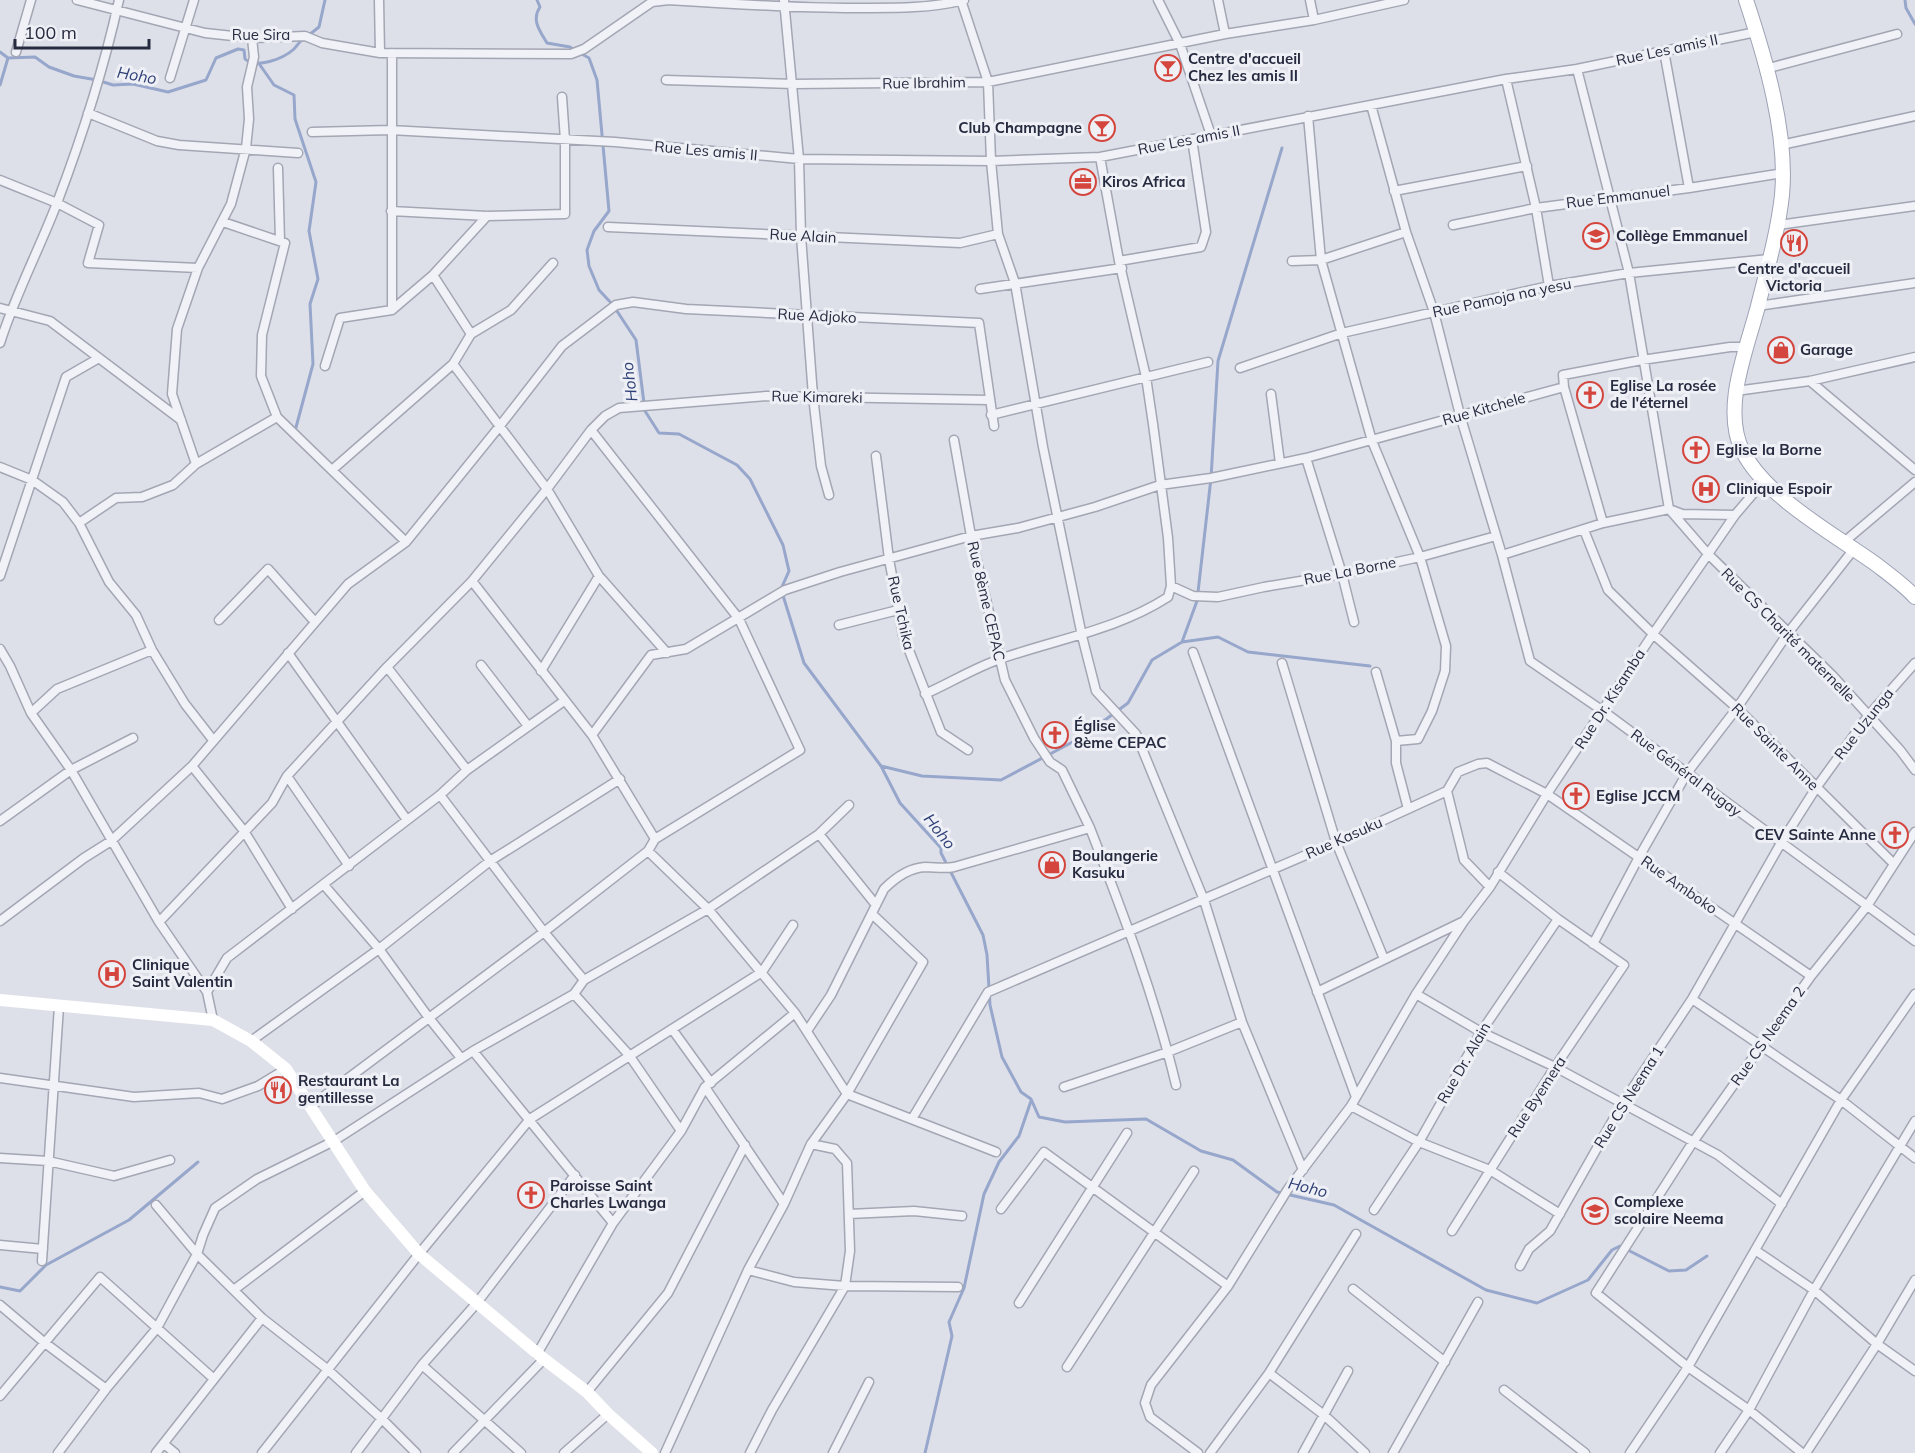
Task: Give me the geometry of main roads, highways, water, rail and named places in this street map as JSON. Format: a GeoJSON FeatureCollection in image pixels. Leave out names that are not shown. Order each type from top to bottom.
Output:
{"type":"FeatureCollection","features":[{"type":"Feature","properties":{"kind":"main road"},"geometry":{"type":"LineString","coordinates":[[1747,0],[1775,105],[1783,173],[1778,225],[1736,391],[1735,426],[1742,451],[1764,481],[1795,508],[1914,594]]}},
{"type":"Feature","properties":{"kind":"waterway","name":"Hoho"},"geometry":{"type":"LineString","coordinates":[[309,35],[319,27],[325,0]]}},
{"type":"Feature","properties":{"kind":"waterway","name":"Hoho"},"geometry":{"type":"LineString","coordinates":[[537,0],[540,7],[536,21],[547,43],[570,47],[574,50]]}},
{"type":"Feature","properties":{"kind":"waterway"},"geometry":{"type":"LineString","coordinates":[[1905,0],[1906,8],[1915,24]]}},
{"type":"Feature","properties":{"kind":"waterway","name":"Hoho"},"geometry":{"type":"LineString","coordinates":[[0,52],[8,58],[35,57],[49,67],[74,76],[113,85],[133,84],[168,92],[206,80],[216,58],[238,49],[244,50],[245,59],[250,62],[270,62],[289,53],[303,39]]}},
{"type":"Feature","properties":{"kind":"waterway","name":"Hoho"},"geometry":{"type":"LineString","coordinates":[[580,53],[589,58],[597,80],[609,211],[594,231],[587,250],[589,266],[599,290],[613,305],[636,340],[645,411],[659,433],[679,434],[737,465],[750,479],[783,545],[789,571],[781,589],[804,663],[881,766],[900,803],[941,848],[941,853],[983,935],[987,955],[990,1005],[1002,1057],[1021,1092],[1031,1099],[1039,1117],[1065,1122],[1146,1119],[1201,1151],[1233,1160],[1277,1192],[1334,1205],[1486,1290],[1537,1303],[1588,1280],[1612,1250],[1620,1246],[1669,1271],[1686,1270],[1707,1256]]}},
{"type":"Feature","properties":{"kind":"waterway"},"geometry":{"type":"LineString","coordinates":[[0,85],[8,58]]}},
{"type":"Feature","properties":{"kind":"waterway"},"geometry":{"type":"LineString","coordinates":[[260,65],[274,85],[294,95],[295,119],[316,182],[309,231],[318,279],[310,304],[313,364],[295,431]]}},
{"type":"Feature","properties":{"kind":"waterway"},"geometry":{"type":"LineString","coordinates":[[1182,642],[1197,601],[1211,478],[1218,361],[1282,148]]}},
{"type":"Feature","properties":{"kind":"waterway"},"geometry":{"type":"LineString","coordinates":[[881,766],[922,776],[1001,780],[1082,737],[1128,703],[1152,660],[1182,642],[1218,637],[1248,652],[1370,666]]}},
{"type":"Feature","properties":{"kind":"waterway"},"geometry":{"type":"LineString","coordinates":[[925,1453],[952,1336],[949,1322],[964,1288],[984,1194],[999,1162],[1019,1136],[1031,1101]]}},
{"type":"Feature","properties":{"kind":"waterway"},"geometry":{"type":"LineString","coordinates":[[0,1287],[20,1291],[46,1265],[129,1220],[198,1162]]}},
{"type":"Feature","properties":{"kind":"place","name":"Centre d'accueil Chez les amis II"},"geometry":{"type":"Point","coordinates":[1168,68]}},
{"type":"Feature","properties":{"kind":"place","name":"Club Champagne"},"geometry":{"type":"Point","coordinates":[1102,128]}},
{"type":"Feature","properties":{"kind":"place","name":"Kiros Africa"},"geometry":{"type":"Point","coordinates":[1083,182]}},
{"type":"Feature","properties":{"kind":"place","name":"Collège Emmanuel"},"geometry":{"type":"Point","coordinates":[1596,236]}},
{"type":"Feature","properties":{"kind":"place","name":"Centre d'accueil Victoria"},"geometry":{"type":"Point","coordinates":[1794,243]}},
{"type":"Feature","properties":{"kind":"place","name":"Garage"},"geometry":{"type":"Point","coordinates":[1781,350]}},
{"type":"Feature","properties":{"kind":"place","name":"Eglise La rosée de l'éternel"},"geometry":{"type":"Point","coordinates":[1590,395]}},
{"type":"Feature","properties":{"kind":"place","name":"Eglise la Borne"},"geometry":{"type":"Point","coordinates":[1696,450]}},
{"type":"Feature","properties":{"kind":"place","name":"Clinique Espoir"},"geometry":{"type":"Point","coordinates":[1706,489]}},
{"type":"Feature","properties":{"kind":"place","name":"Église 8ème CEPAC"},"geometry":{"type":"Point","coordinates":[1055,735]}},
{"type":"Feature","properties":{"kind":"place","name":"Eglise JCCM"},"geometry":{"type":"Point","coordinates":[1576,796]}},
{"type":"Feature","properties":{"kind":"place","name":"CEV Sainte Anne"},"geometry":{"type":"Point","coordinates":[1895,835]}},
{"type":"Feature","properties":{"kind":"place","name":"Boulangerie Kasuku"},"geometry":{"type":"Point","coordinates":[1052,865]}},
{"type":"Feature","properties":{"kind":"place","name":"Clinique Saint Valentin"},"geometry":{"type":"Point","coordinates":[112,974]}},
{"type":"Feature","properties":{"kind":"place","name":"Restaurant La gentillesse"},"geometry":{"type":"Point","coordinates":[278,1090]}},
{"type":"Feature","properties":{"kind":"place","name":"Paroisse Saint Charles Lwanga"},"geometry":{"type":"Point","coordinates":[531,1195]}},
{"type":"Feature","properties":{"kind":"place","name":"Complexe scolaire Neema"},"geometry":{"type":"Point","coordinates":[1595,1211]}}]}
